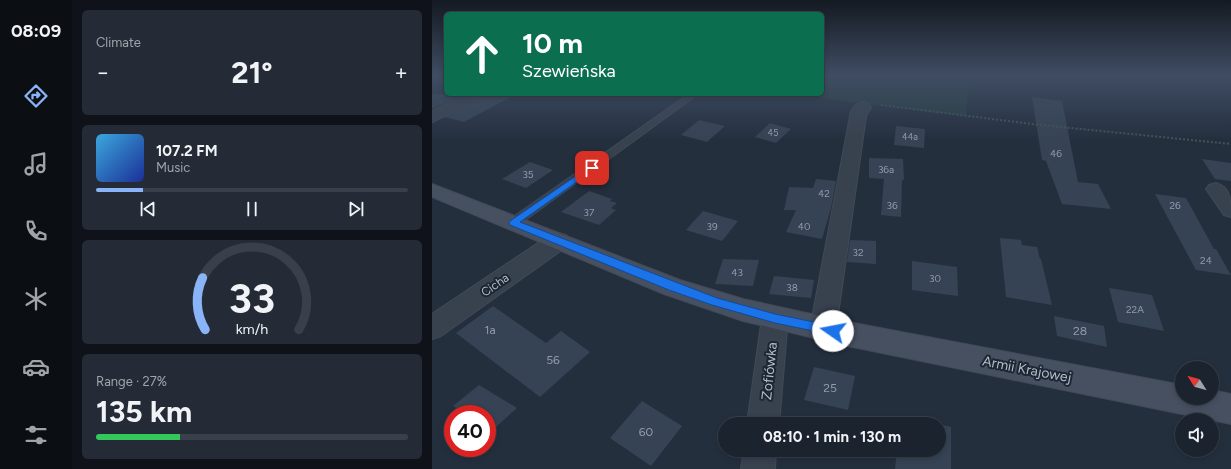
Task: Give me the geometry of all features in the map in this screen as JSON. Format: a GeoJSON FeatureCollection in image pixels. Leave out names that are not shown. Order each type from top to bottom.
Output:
{"type":"FeatureCollection","features":[{"type":"Feature","properties":{"kind":"street"},"geometry":{"type":"LineString","coordinates":[[432,116],[473,97]]}},
{"type":"Feature","properties":{"kind":"street"},"geometry":{"type":"LineString","coordinates":[[823,329],[858,116],[859,111],[863,106]]}},
{"type":"Feature","properties":{"kind":"street"},"geometry":{"type":"LineString","coordinates":[[1216,189],[1231,210]]}},
{"type":"Feature","properties":{"kind":"street","name":"Armii Krajowej"},"geometry":{"type":"LineString","coordinates":[[432,190],[694,295],[775,318],[823,329],[1231,409]]}},
{"type":"Feature","properties":{"kind":"street","name":"Cicha"},"geometry":{"type":"LineString","coordinates":[[432,328],[558,241]]}},
{"type":"Feature","properties":{"kind":"street","name":"Zofiówka"},"geometry":{"type":"LineString","coordinates":[[764,417],[775,318]]}},
{"type":"Feature","properties":{"kind":"street"},"geometry":{"type":"LineString","coordinates":[[758,469],[759,457]]}},
{"type":"Feature","properties":{"kind":"lane"},"geometry":{"type":"LineString","coordinates":[[513,223],[690,97]]}},
{"type":"Feature","properties":{"kind":"path"},"geometry":{"type":"LineString","coordinates":[[863,106],[874,104],[1031,124],[1231,144]]}},
{"type":"Feature","properties":{"kind":"green space"},"geometry":{"type":"Polygon","coordinates":[[[811,97],[968,97],[966,116],[811,97]]]}},
{"type":"Feature","properties":{"kind":"building"},"geometry":{"type":"Polygon","coordinates":[[[432,97],[458,97],[432,109],[432,97]]]}},
{"type":"Feature","properties":{"kind":"building"},"geometry":{"type":"Polygon","coordinates":[[[511,97],[464,122],[445,117],[485,98],[511,97]]]}},
{"type":"Feature","properties":{"kind":"building"},"geometry":{"type":"Polygon","coordinates":[[[1032,97],[1062,101],[1078,182],[1098,184],[1111,209],[1062,204],[1046,161],[1042,160],[1032,97]]]}},
{"type":"Feature","properties":{"kind":"building"},"geometry":{"type":"Polygon","coordinates":[[[699,120],[725,126],[707,142],[681,135],[699,120]]]}},
{"type":"Feature","properties":{"kind":"building"},"geometry":{"type":"Polygon","coordinates":[[[770,123],[791,129],[776,143],[755,137],[770,123]]]}},
{"type":"Feature","properties":{"kind":"building"},"geometry":{"type":"Polygon","coordinates":[[[896,126],[925,129],[924,148],[894,145],[896,126]]]}},
{"type":"Feature","properties":{"kind":"building"},"geometry":{"type":"Polygon","coordinates":[[[869,158],[903,159],[904,180],[902,180],[901,217],[881,215],[884,179],[869,178],[869,158]]]}},
{"type":"Feature","properties":{"kind":"building"},"geometry":{"type":"Polygon","coordinates":[[[1202,159],[1231,163],[1231,181],[1215,179],[1202,159]]]}},
{"type":"Feature","properties":{"kind":"building"},"geometry":{"type":"Polygon","coordinates":[[[530,162],[553,170],[526,188],[502,179],[530,162]]]}},
{"type":"Feature","properties":{"kind":"building"},"geometry":{"type":"Polygon","coordinates":[[[816,179],[836,181],[831,208],[822,239],[786,232],[796,210],[784,210],[789,187],[813,188],[816,179]]]}},
{"type":"Feature","properties":{"kind":"building"},"geometry":{"type":"Polygon","coordinates":[[[589,191],[612,199],[610,201],[617,203],[611,208],[616,210],[599,225],[561,212],[589,191]]]}},
{"type":"Feature","properties":{"kind":"building"},"geometry":{"type":"Polygon","coordinates":[[[1155,194],[1186,198],[1214,249],[1216,249],[1231,275],[1196,270],[1155,194]]]}},
{"type":"Feature","properties":{"kind":"building"},"geometry":{"type":"Polygon","coordinates":[[[703,211],[738,221],[722,241],[686,230],[703,211]]]}},
{"type":"Feature","properties":{"kind":"building"},"geometry":{"type":"Polygon","coordinates":[[[1000,238],[1021,240],[1022,245],[1037,247],[1052,305],[1006,297],[1000,238]]]}},
{"type":"Feature","properties":{"kind":"building"},"geometry":{"type":"Polygon","coordinates":[[[850,240],[876,241],[876,264],[847,262],[850,240]]]}},
{"type":"Feature","properties":{"kind":"building"},"geometry":{"type":"Polygon","coordinates":[[[723,259],[759,260],[753,286],[715,284],[723,259]]]}},
{"type":"Feature","properties":{"kind":"building"},"geometry":{"type":"Polygon","coordinates":[[[912,261],[957,267],[958,296],[912,290],[912,261]]]}},
{"type":"Feature","properties":{"kind":"building"},"geometry":{"type":"Polygon","coordinates":[[[774,276],[814,280],[811,298],[769,294],[774,276]]]}},
{"type":"Feature","properties":{"kind":"building"},"geometry":{"type":"Polygon","coordinates":[[[1109,288],[1152,295],[1164,331],[1118,322],[1109,288]]]}},
{"type":"Feature","properties":{"kind":"building"},"geometry":{"type":"Polygon","coordinates":[[[493,306],[546,343],[561,331],[590,352],[540,397],[456,333],[493,306]]]}},
{"type":"Feature","properties":{"kind":"building"},"geometry":{"type":"Polygon","coordinates":[[[1054,316],[1104,326],[1107,347],[1057,336],[1054,316]]]}},
{"type":"Feature","properties":{"kind":"building"},"geometry":{"type":"Polygon","coordinates":[[[814,367],[855,376],[848,410],[804,400],[814,367]]]}},
{"type":"Feature","properties":{"kind":"building"},"geometry":{"type":"Polygon","coordinates":[[[479,385],[517,408],[496,427],[496,405],[454,405],[479,385]]]}},
{"type":"Feature","properties":{"kind":"building"},"geometry":{"type":"Polygon","coordinates":[[[642,401],[682,426],[651,466],[610,438],[642,401]]]}},
{"type":"Feature","properties":{"kind":"building"},"geometry":{"type":"Polygon","coordinates":[[[946,426],[951,427],[951,469],[895,469],[896,457],[946,457],[946,426]]]}},
{"type":"Feature","properties":{"kind":"route"},"geometry":{"type":"LineString","coordinates":[[592,168],[513,223],[694,295],[743,310],[833,331]]}}]}
